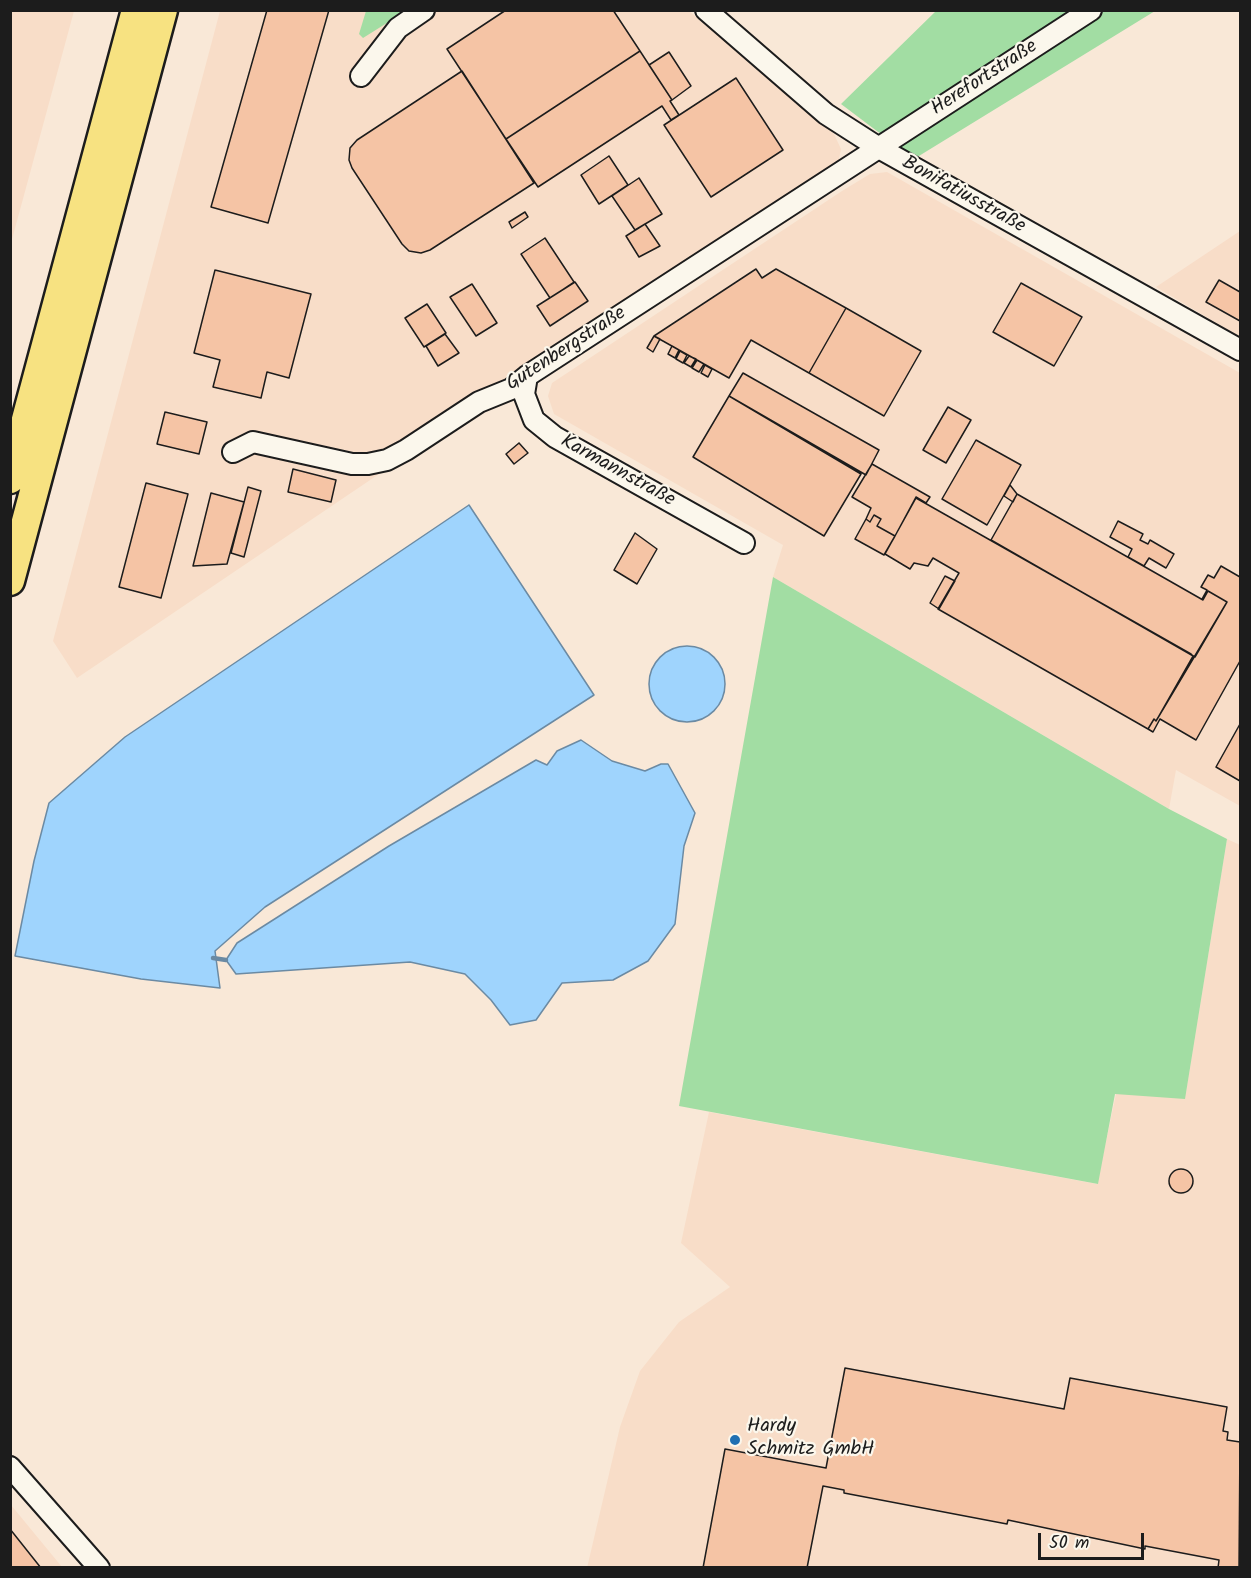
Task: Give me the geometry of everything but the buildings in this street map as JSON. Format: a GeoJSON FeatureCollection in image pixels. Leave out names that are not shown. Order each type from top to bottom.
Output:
{"type":"FeatureCollection","features":[{"type":"Feature","properties":{"kind":"highway"},"geometry":{"type":"LineString","coordinates":[[10,479],[136,10]]}},
{"type":"Feature","properties":{"kind":"highway"},"geometry":{"type":"LineString","coordinates":[[10,581],[163,10]]}},
{"type":"Feature","properties":{"kind":"street"},"geometry":{"type":"LineString","coordinates":[[361,76],[398,28],[424,10]]}},
{"type":"Feature","properties":{"kind":"street","name":"Bonifatiusstraße"},"geometry":{"type":"LineString","coordinates":[[706,10],[826,114],[879,148],[1240,350]]}},
{"type":"Feature","properties":{"kind":"street","name":"Herefortstraße"},"geometry":{"type":"LineString","coordinates":[[879,148],[1091,10]]}},
{"type":"Feature","properties":{"kind":"street","name":"Gutenbergstraße"},"geometry":{"type":"LineString","coordinates":[[233,452],[253,442],[352,464],[368,464],[387,460],[478,402],[511,389],[527,376],[879,148]]}},
{"type":"Feature","properties":{"kind":"street","name":"Karmannstraße"},"geometry":{"type":"LineString","coordinates":[[527,376],[524,394],[534,420],[555,437],[744,543]]}},
{"type":"Feature","properties":{"kind":"street"},"geometry":{"type":"LineString","coordinates":[[10,1467],[99,1568]]}},
{"type":"Feature","properties":{"kind":"shaded area"},"geometry":{"type":"Polygon","coordinates":[[[10,11],[74,11],[11,243],[10,11]]]}},
{"type":"Feature","properties":{"kind":"shaded area"},"geometry":{"type":"Polygon","coordinates":[[[220,11],[689,11],[834,134],[841,149],[838,164],[77,678],[53,641],[220,11]]]}},
{"type":"Feature","properties":{"kind":"shaded area"},"geometry":{"type":"Polygon","coordinates":[[[887,172],[1240,373],[1240,806],[1176,770],[1169,809],[773,577],[783,545],[554,414],[548,396],[552,383],[842,191],[870,174],[887,172]]]}},
{"type":"Feature","properties":{"kind":"shaded area"},"geometry":{"type":"Polygon","coordinates":[[[1240,231],[1240,337],[1156,287],[1240,231]]]}},
{"type":"Feature","properties":{"kind":"shaded area"},"geometry":{"type":"Polygon","coordinates":[[[1227,839],[1240,845],[1240,1567],[587,1568],[620,1427],[640,1371],[679,1322],[730,1287],[681,1243],[709,1112],[1097,1184],[1116,1094],[1186,1092],[1227,839]]]}},
{"type":"Feature","properties":{"kind":"shaded area"},"geometry":{"type":"Polygon","coordinates":[[[11,1505],[62,1567],[11,1567],[11,1505]]]}},
{"type":"Feature","properties":{"kind":"green space"},"geometry":{"type":"Polygon","coordinates":[[[366,10],[406,11],[363,38],[359,34],[366,10]]]}},
{"type":"Feature","properties":{"kind":"green space"},"geometry":{"type":"Polygon","coordinates":[[[936,11],[1155,11],[914,159],[841,104],[936,11]]]}},
{"type":"Feature","properties":{"kind":"green space"},"geometry":{"type":"Polygon","coordinates":[[[773,577],[1169,809],[1227,839],[1185,1099],[1115,1094],[1098,1184],[679,1106],[773,577]]]}},
{"type":"Feature","properties":{"kind":"water"},"geometry":{"type":"Polygon","coordinates":[[[469,505],[594,695],[265,907],[215,951],[220,988],[141,979],[15,956],[34,861],[49,803],[125,737],[469,505]]]}},
{"type":"Feature","properties":{"kind":"water"},"geometry":{"type":"Polygon","coordinates":[[[687,646],[701,649],[714,657],[722,670],[725,684],[722,698],[714,711],[701,719],[687,722],[673,719],[660,711],[652,698],[649,684],[652,670],[660,657],[673,649],[687,646]]]}},
{"type":"Feature","properties":{"kind":"water"},"geometry":{"type":"Polygon","coordinates":[[[581,740],[612,761],[645,771],[661,764],[668,764],[695,813],[684,846],[675,924],[648,961],[613,980],[562,983],[536,1020],[510,1025],[491,1000],[465,974],[410,962],[236,974],[226,960],[237,943],[389,846],[536,760],[547,765],[557,751],[581,740]]]}},
{"type":"Feature","properties":{"kind":"waterway"},"geometry":{"type":"LineString","coordinates":[[213,958],[226,960]]}},
{"type":"Feature","properties":{"kind":"place","name":"Hardy Schmitz GmbH"},"geometry":{"type":"Point","coordinates":[735,1440]}}]}
